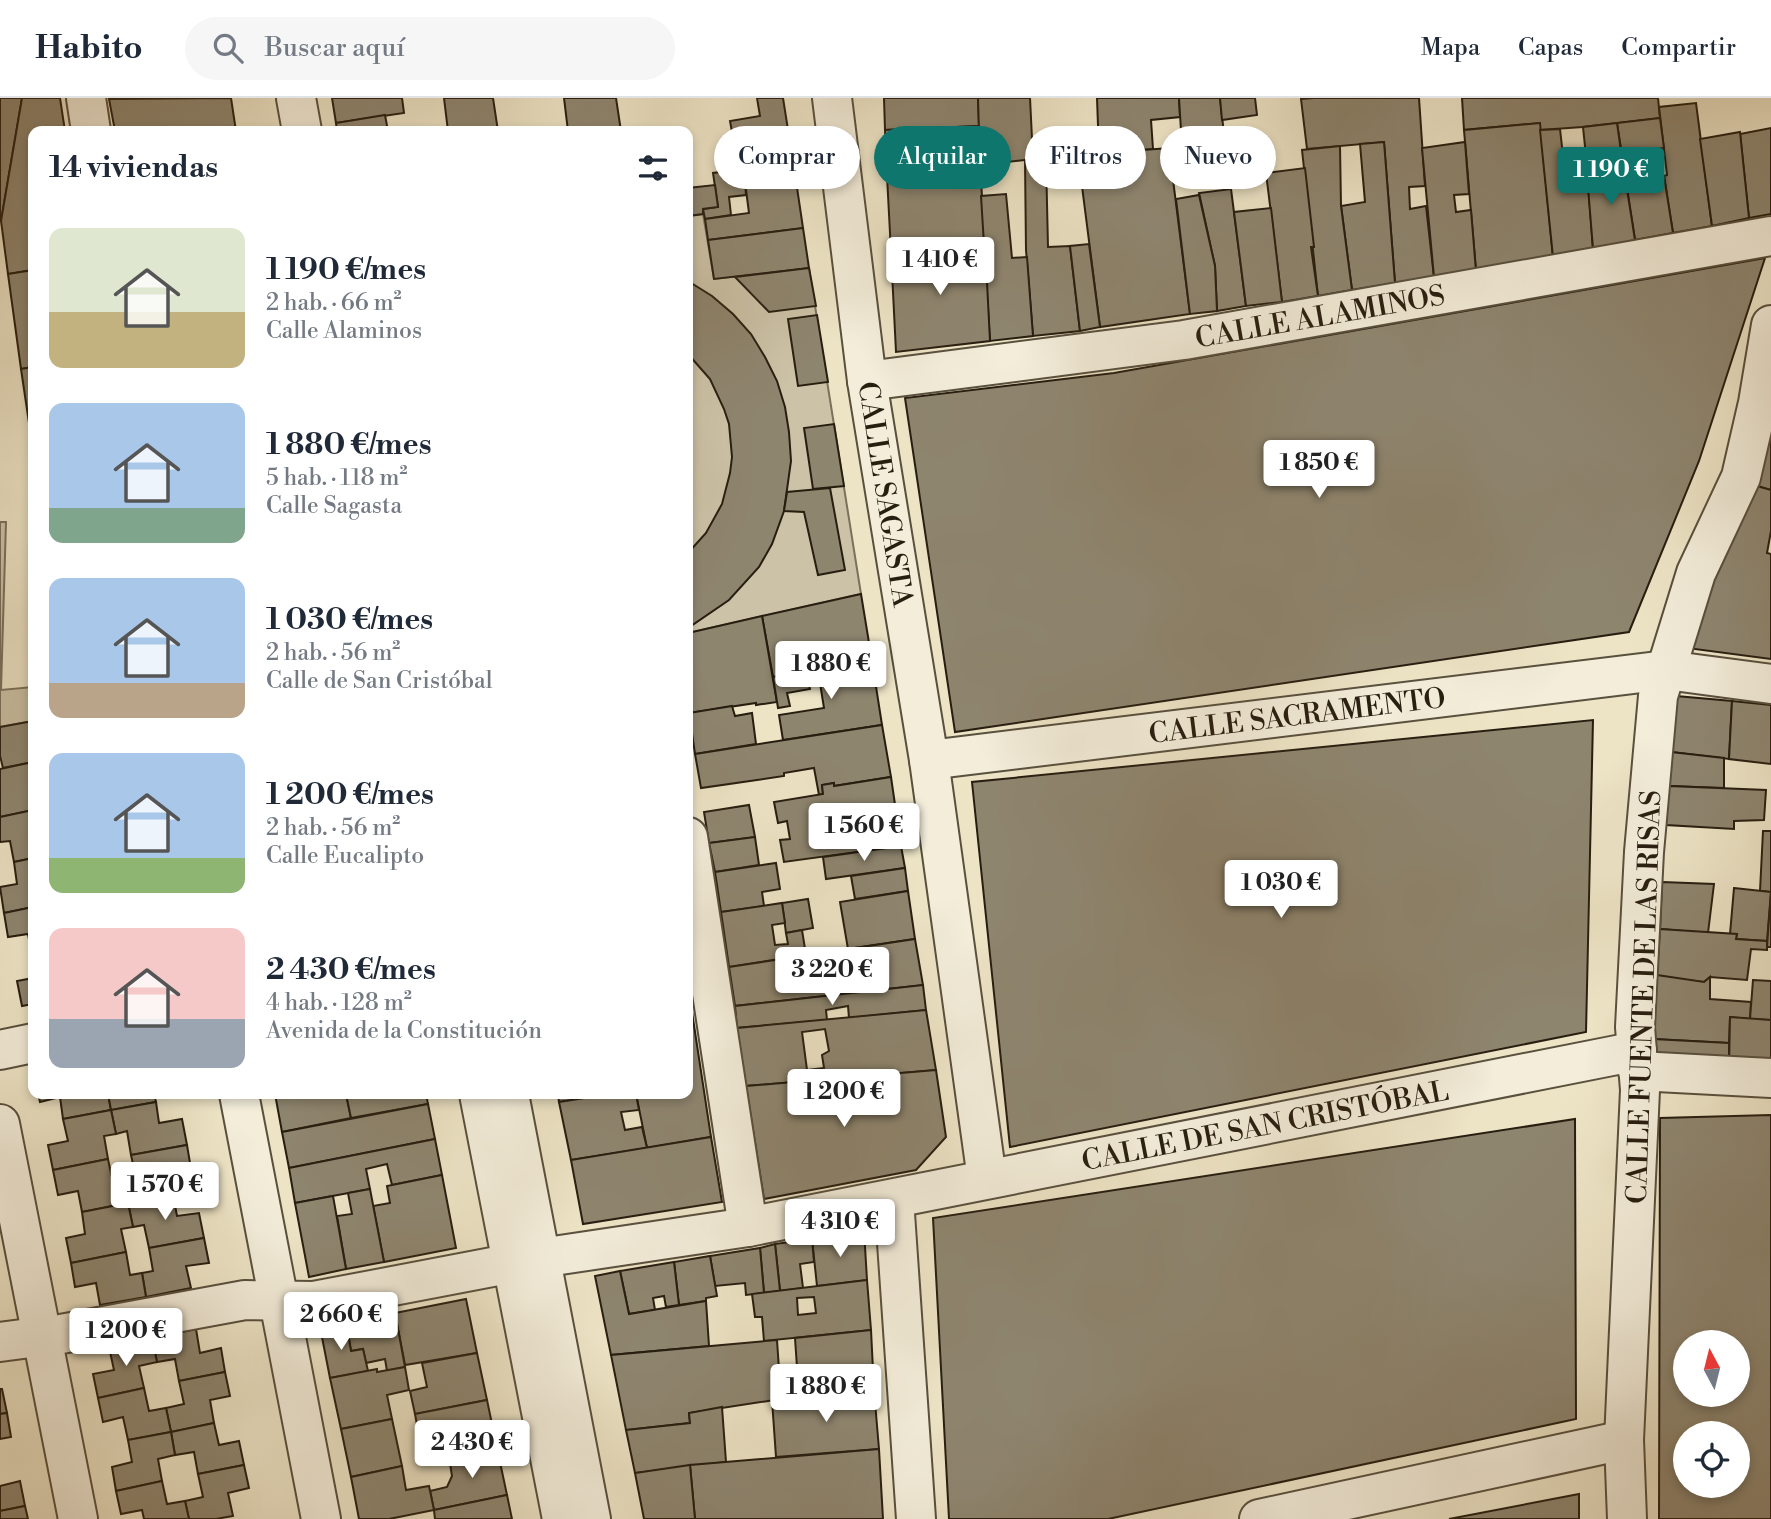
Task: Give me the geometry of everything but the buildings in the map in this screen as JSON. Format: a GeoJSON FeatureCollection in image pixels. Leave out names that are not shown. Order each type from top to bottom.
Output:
{"type":"FeatureCollection","features":[{"type":"Feature","properties":{"kind":"street"},"geometry":{"type":"LineString","coordinates":[[86,98],[90,126]]}},
{"type":"Feature","properties":{"kind":"street"},"geometry":{"type":"LineString","coordinates":[[296,98],[301,126]]}},
{"type":"Feature","properties":{"kind":"street","name":"CALLE SAGASTA"},"geometry":{"type":"LineString","coordinates":[[832,98],[867,380],[929,760],[987,1179]]}},
{"type":"Feature","properties":{"kind":"street","name":"CALLE ALAMINOS"},"geometry":{"type":"LineString","coordinates":[[867,380],[1184,340],[1771,236]]}},
{"type":"Feature","properties":{"kind":"street","name":"CALLE FUENTE DE LAS RISAS"},"geometry":{"type":"LineString","coordinates":[[1627,1519],[1624,1440],[1640,1090],[1636,1027],[1644,852],[1658,696],[1696,573],[1741,477],[1758,403],[1771,325]]}},
{"type":"Feature","properties":{"kind":"street","name":"CALLE SACRAMENTO"},"geometry":{"type":"LineString","coordinates":[[929,760],[1666,670],[1771,684]]}},
{"type":"Feature","properties":{"kind":"street"},"geometry":{"type":"LineString","coordinates":[[693,870],[748,1227]]}},
{"type":"Feature","properties":{"kind":"street"},"geometry":{"type":"LineString","coordinates":[[0,1050],[28,1044]]}},
{"type":"Feature","properties":{"kind":"street","name":"CALLE DE SAN CRISTÓBAL"},"geometry":{"type":"LineString","coordinates":[[0,1342],[245,1300],[314,1301],[527,1261],[748,1227],[987,1179],[1637,1061],[1771,1079]]}},
{"type":"Feature","properties":{"kind":"street"},"geometry":{"type":"LineString","coordinates":[[240,1099],[321,1519]]}},
{"type":"Feature","properties":{"kind":"street"},"geometry":{"type":"LineString","coordinates":[[480,1099],[527,1261],[591,1519]]}},
{"type":"Feature","properties":{"kind":"street"},"geometry":{"type":"LineString","coordinates":[[510,1099],[527,1261],[562,1519]]}},
{"type":"Feature","properties":{"kind":"street"},"geometry":{"type":"LineString","coordinates":[[0,1124],[78,1519]]}},
{"type":"Feature","properties":{"kind":"street"},"geometry":{"type":"LineString","coordinates":[[894,1199],[916,1519]]}},
{"type":"Feature","properties":{"kind":"street"},"geometry":{"type":"LineString","coordinates":[[1259,1519],[1624,1440]]}},
{"type":"Feature","properties":{"kind":"shaded area"},"geometry":{"type":"Polygon","coordinates":[[[703,214],[714,279],[809,268],[861,594],[693,632],[693,215],[703,214]]]}},
{"type":"Feature","properties":{"kind":"shaded area"},"geometry":{"type":"Polygon","coordinates":[[[0,522],[6,522],[1,690],[28,687],[28,722],[0,727],[0,522]]]}}]}
